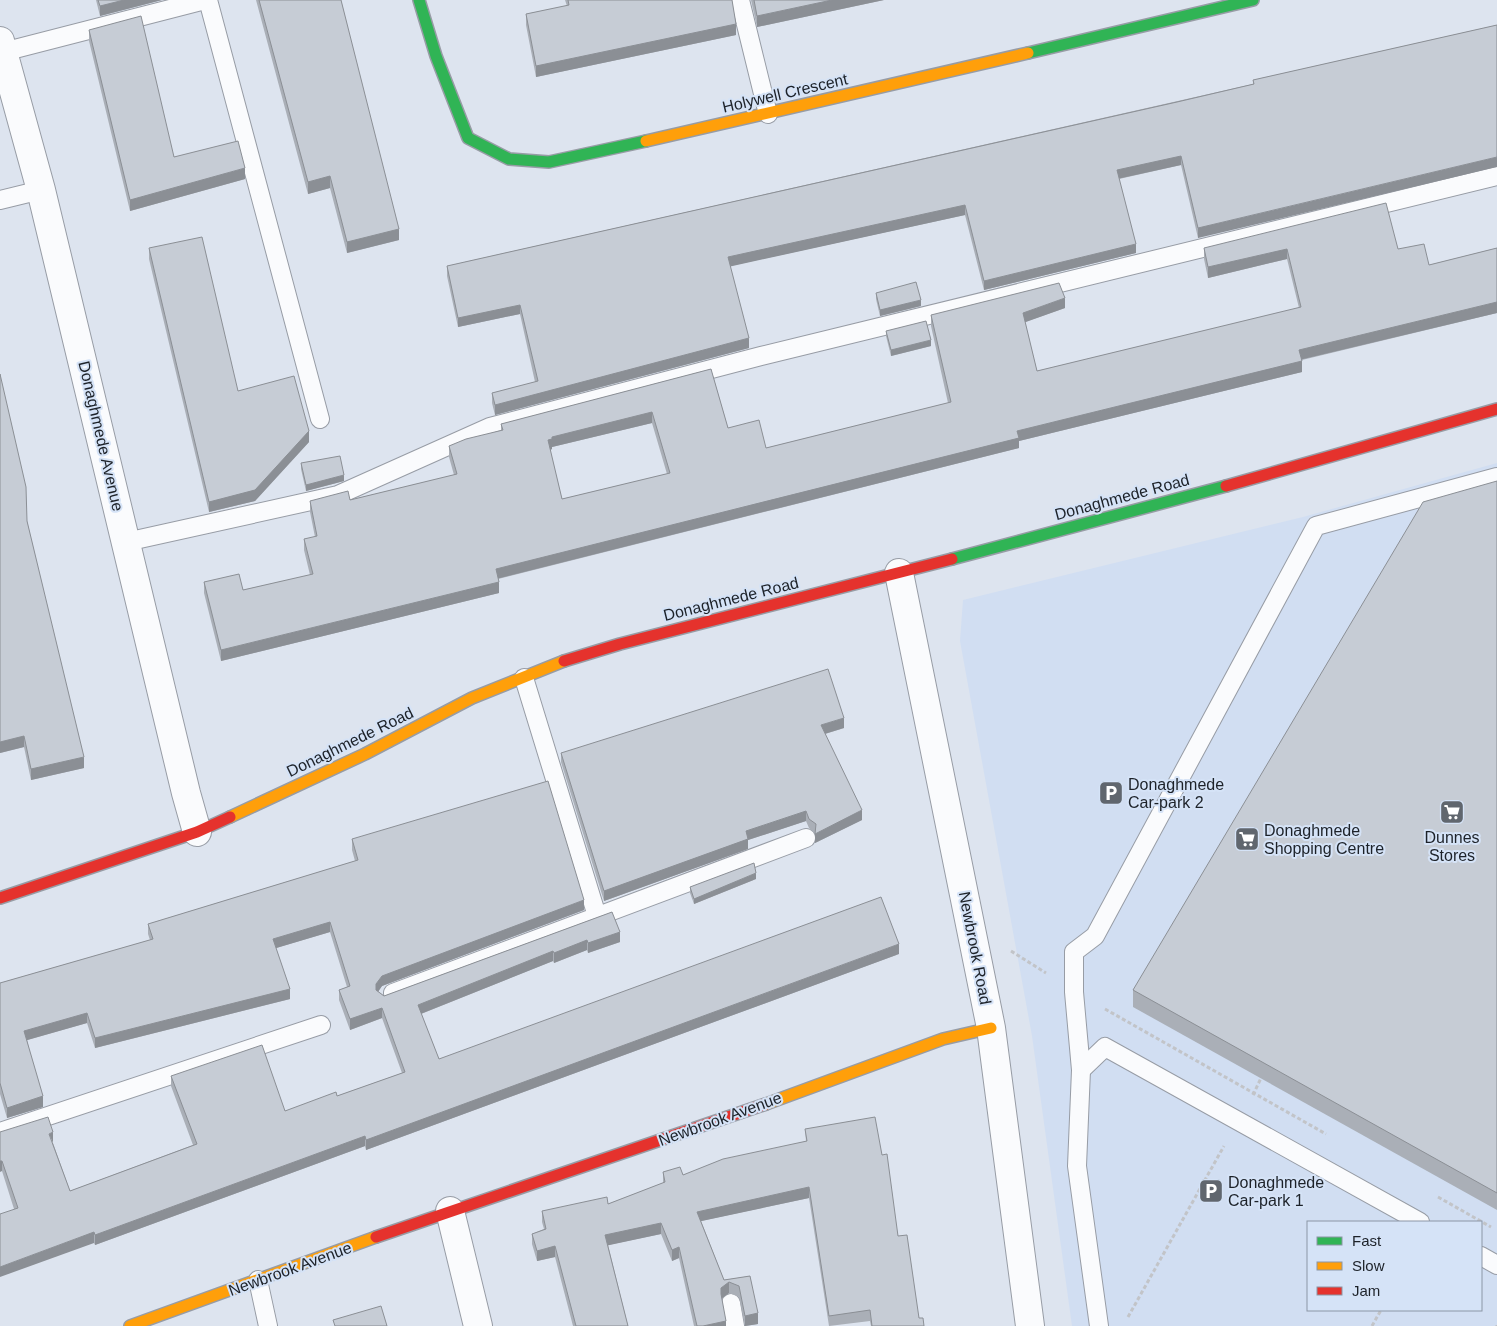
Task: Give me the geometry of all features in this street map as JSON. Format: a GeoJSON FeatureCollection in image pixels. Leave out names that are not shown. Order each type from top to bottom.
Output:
{"type":"FeatureCollection","features":[{"type":"Feature","properties":{"kind":"street","name":"Holywell Crescent"},"geometry":{"type":"LineString","coordinates":[[419,0],[436,56],[468,138],[509,159],[549,162],[768,114],[1196,6],[1253,0]]}},
{"type":"Feature","properties":{"kind":"street","name":"Donaghmede Avenue"},"geometry":{"type":"LineString","coordinates":[[1,46],[41,190],[198,832]]}},
{"type":"Feature","properties":{"kind":"street","name":"Donaghmede Road"},"geometry":{"type":"LineString","coordinates":[[0,898],[198,832],[365,754],[472,698],[553,665],[620,644],[899,573],[1300,466],[1497,409]]}},
{"type":"Feature","properties":{"kind":"street","name":"Newbrook Road"},"geometry":{"type":"LineString","coordinates":[[899,573],[991,1028],[1030,1326]]}},
{"type":"Feature","properties":{"kind":"street","name":"Newbrook Avenue"},"geometry":{"type":"LineString","coordinates":[[130,1326],[450,1211],[702,1127],[943,1038],[991,1028]]}},
{"type":"Feature","properties":{"kind":"street"},"geometry":{"type":"LineString","coordinates":[[450,1211],[478,1326]]}},
{"type":"Feature","properties":{"kind":"lane"},"geometry":{"type":"LineString","coordinates":[[1,46],[206,0],[320,419]]}},
{"type":"Feature","properties":{"kind":"lane"},"geometry":{"type":"LineString","coordinates":[[740,0],[768,114]]}},
{"type":"Feature","properties":{"kind":"lane"},"geometry":{"type":"LineString","coordinates":[[126,542],[338,495],[499,424],[761,356],[1497,176]]}},
{"type":"Feature","properties":{"kind":"lane"},"geometry":{"type":"LineString","coordinates":[[0,200],[41,190]]}},
{"type":"Feature","properties":{"kind":"lane"},"geometry":{"type":"LineString","coordinates":[[1099,1326],[1077,1166],[1081,1070],[1074,992],[1074,952],[1095,936],[1316,526],[1497,477]]}},
{"type":"Feature","properties":{"kind":"lane"},"geometry":{"type":"LineString","coordinates":[[524,678],[597,916]]}},
{"type":"Feature","properties":{"kind":"lane"},"geometry":{"type":"LineString","coordinates":[[386,996],[806,838]]}},
{"type":"Feature","properties":{"kind":"lane"},"geometry":{"type":"LineString","coordinates":[[0,1132],[321,1025]]}},
{"type":"Feature","properties":{"kind":"lane"},"geometry":{"type":"LineString","coordinates":[[1081,1070],[1105,1047],[1418,1221]]}},
{"type":"Feature","properties":{"kind":"lane"},"geometry":{"type":"LineString","coordinates":[[1482,1257],[1497,1265]]}},
{"type":"Feature","properties":{"kind":"lane"},"geometry":{"type":"LineString","coordinates":[[258,1280],[268,1326]]}},
{"type":"Feature","properties":{"kind":"lane"},"geometry":{"type":"LineString","coordinates":[[731,1303],[735,1326]]}},
{"type":"Feature","properties":{"kind":"path"},"geometry":{"type":"LineString","coordinates":[[976,955],[1009,950],[1074,992],[1332,1137]]}},
{"type":"Feature","properties":{"kind":"path"},"geometry":{"type":"LineString","coordinates":[[1127,1318],[1262,1078]]}},
{"type":"Feature","properties":{"kind":"path"},"geometry":{"type":"LineString","coordinates":[[1436,1196],[1481,1221]]}},
{"type":"Feature","properties":{"kind":"path"},"geometry":{"type":"LineString","coordinates":[[1482,1222],[1497,1230]]}},
{"type":"Feature","properties":{"kind":"path"},"geometry":{"type":"LineString","coordinates":[[1372,1326],[1380,1311]]}},
{"type":"Feature","properties":{"kind":"shaded area","name":"Donaghmede Shopping Centre"},"geometry":{"type":"Polygon","coordinates":[[[1497,463],[1497,1326],[1072,1326],[1032,1036],[960,641],[963,600],[1303,517],[1497,463]]]}},
{"type":"Feature","properties":{"kind":"building"},"geometry":{"type":"Polygon","coordinates":[[[98,0],[124,0],[100,6],[98,0]]]}},
{"type":"Feature","properties":{"kind":"building"},"geometry":{"type":"Polygon","coordinates":[[[259,0],[341,0],[399,229],[347,242],[330,176],[308,182],[259,0]]]}},
{"type":"Feature","properties":{"kind":"building"},"geometry":{"type":"Polygon","coordinates":[[[568,0],[732,0],[736,24],[536,66],[526,14],[569,5],[568,0]]]}},
{"type":"Feature","properties":{"kind":"building"},"geometry":{"type":"Polygon","coordinates":[[[754,0],[832,0],[757,16],[754,0]]]}},
{"type":"Feature","properties":{"kind":"building"},"geometry":{"type":"Polygon","coordinates":[[[141,16],[174,157],[238,141],[245,168],[130,200],[89,30],[141,16]]]}},
{"type":"Feature","properties":{"kind":"building"},"geometry":{"type":"Polygon","coordinates":[[[1497,25],[1497,157],[1198,228],[1181,156],[1117,170],[1136,244],[984,281],[965,205],[728,257],[749,338],[495,405],[492,393],[538,381],[520,305],[458,318],[447,266],[1177,102],[1254,84],[1253,80],[1497,25]]]}},
{"type":"Feature","properties":{"kind":"building"},"geometry":{"type":"Polygon","coordinates":[[[1386,203],[1398,249],[1424,244],[1429,265],[1497,248],[1497,302],[1299,350],[1302,361],[1017,431],[1019,438],[496,569],[499,582],[221,650],[204,582],[239,574],[243,590],[313,574],[304,539],[317,536],[310,501],[348,491],[350,500],[457,474],[449,446],[466,439],[503,430],[501,424],[711,369],[728,428],[759,420],[766,448],[951,402],[931,315],[1059,283],[1065,298],[1023,313],[1037,371],[1301,307],[1287,249],[1208,267],[1204,248],[1386,203]],[[652,412],[552,437],[552,439],[548,440],[562,499],[670,473],[652,412]]]}},
{"type":"Feature","properties":{"kind":"building"},"geometry":{"type":"Polygon","coordinates":[[[202,237],[238,391],[294,376],[309,431],[255,490],[209,502],[149,248],[202,237]]]}},
{"type":"Feature","properties":{"kind":"building"},"geometry":{"type":"Polygon","coordinates":[[[916,282],[921,300],[880,310],[876,293],[916,282]]]}},
{"type":"Feature","properties":{"kind":"building"},"geometry":{"type":"Polygon","coordinates":[[[926,321],[931,340],[891,350],[886,331],[926,321]]]}},
{"type":"Feature","properties":{"kind":"building"},"geometry":{"type":"Polygon","coordinates":[[[0,374],[26,487],[27,521],[84,757],[31,769],[24,736],[0,742],[0,374]]]}},
{"type":"Feature","properties":{"kind":"building"},"geometry":{"type":"Polygon","coordinates":[[[340,456],[344,475],[306,485],[301,463],[340,456]]]}},
{"type":"Feature","properties":{"kind":"building"},"geometry":{"type":"Polygon","coordinates":[[[1497,481],[1497,1193],[1133,990],[1423,502],[1497,481]]]}},
{"type":"Feature","properties":{"kind":"building"},"geometry":{"type":"Polygon","coordinates":[[[828,669],[844,718],[821,725],[862,810],[815,834],[816,824],[809,819],[806,811],[746,831],[748,839],[604,891],[561,753],[828,669]]]}},
{"type":"Feature","properties":{"kind":"building"},"geometry":{"type":"Polygon","coordinates":[[[548,781],[584,900],[382,976],[376,984],[376,990],[384,996],[612,912],[620,932],[588,943],[587,940],[554,953],[553,951],[418,1005],[439,1059],[881,897],[899,944],[366,1140],[365,1136],[95,1235],[94,1232],[0,1267],[0,1214],[18,1208],[2,1161],[0,1161],[0,1132],[48,1117],[53,1132],[49,1134],[70,1191],[197,1144],[171,1076],[262,1045],[285,1111],[336,1092],[337,1096],[405,1072],[382,1008],[350,1019],[339,990],[350,986],[330,922],[273,939],[290,989],[95,1038],[87,1013],[24,1031],[43,1096],[7,1108],[0,1083],[0,983],[153,939],[148,924],[358,860],[352,839],[548,781]]]}},
{"type":"Feature","properties":{"kind":"building"},"geometry":{"type":"Polygon","coordinates":[[[754,863],[756,873],[694,899],[690,887],[754,863]]]}},
{"type":"Feature","properties":{"kind":"building"},"geometry":{"type":"Polygon","coordinates":[[[875,1117],[882,1155],[887,1154],[898,1236],[907,1235],[919,1318],[923,1318],[924,1326],[872,1326],[870,1310],[829,1316],[809,1187],[697,1212],[724,1280],[750,1276],[758,1313],[745,1316],[739,1286],[729,1282],[721,1288],[726,1321],[697,1326],[679,1247],[672,1250],[661,1223],[605,1235],[628,1326],[576,1326],[555,1246],[537,1251],[532,1234],[546,1229],[542,1211],[607,1197],[608,1204],[665,1182],[663,1172],[680,1167],[683,1175],[723,1159],[807,1141],[805,1129],[875,1117]]]}},
{"type":"Feature","properties":{"kind":"building"},"geometry":{"type":"Polygon","coordinates":[[[381,1306],[387,1326],[335,1326],[333,1320],[381,1306]]]}},
{"type":"Feature","properties":{"kind":"traffic: fast"},"geometry":{"type":"LineString","coordinates":[[419,0],[436,56],[468,138],[509,159],[549,162],[646,141]]}},
{"type":"Feature","properties":{"kind":"traffic: fast"},"geometry":{"type":"LineString","coordinates":[[1028,53],[1253,0]]}},
{"type":"Feature","properties":{"kind":"traffic: fast"},"geometry":{"type":"LineString","coordinates":[[952,559],[1226,486]]}},
{"type":"Feature","properties":{"kind":"traffic: slow"},"geometry":{"type":"LineString","coordinates":[[646,141],[1028,53]]}},
{"type":"Feature","properties":{"kind":"traffic: slow"},"geometry":{"type":"LineString","coordinates":[[230,817],[365,754],[472,698],[564,661]]}},
{"type":"Feature","properties":{"kind":"traffic: slow"},"geometry":{"type":"LineString","coordinates":[[766,1104],[943,1039],[991,1028]]}},
{"type":"Feature","properties":{"kind":"traffic: slow"},"geometry":{"type":"LineString","coordinates":[[130,1326],[376,1237]]}},
{"type":"Feature","properties":{"kind":"traffic: jam"},"geometry":{"type":"LineString","coordinates":[[1226,486],[1497,409]]}},
{"type":"Feature","properties":{"kind":"traffic: jam"},"geometry":{"type":"LineString","coordinates":[[564,661],[620,644],[952,559]]}},
{"type":"Feature","properties":{"kind":"traffic: jam"},"geometry":{"type":"LineString","coordinates":[[0,898],[197,832],[230,817]]}},
{"type":"Feature","properties":{"kind":"traffic: jam"},"geometry":{"type":"LineString","coordinates":[[376,1237],[766,1104]]}},
{"type":"Feature","properties":{"kind":"place","name":"Donaghmede Car-park 2"},"geometry":{"type":"Point","coordinates":[1111,793]}},
{"type":"Feature","properties":{"kind":"place","name":"Dunnes Stores"},"geometry":{"type":"Point","coordinates":[1452,812]}},
{"type":"Feature","properties":{"kind":"place","name":"Donaghmede Shopping Centre"},"geometry":{"type":"Point","coordinates":[1247,839]}},
{"type":"Feature","properties":{"kind":"place","name":"Donaghmede Car-park 1"},"geometry":{"type":"Point","coordinates":[1211,1191]}}]}
